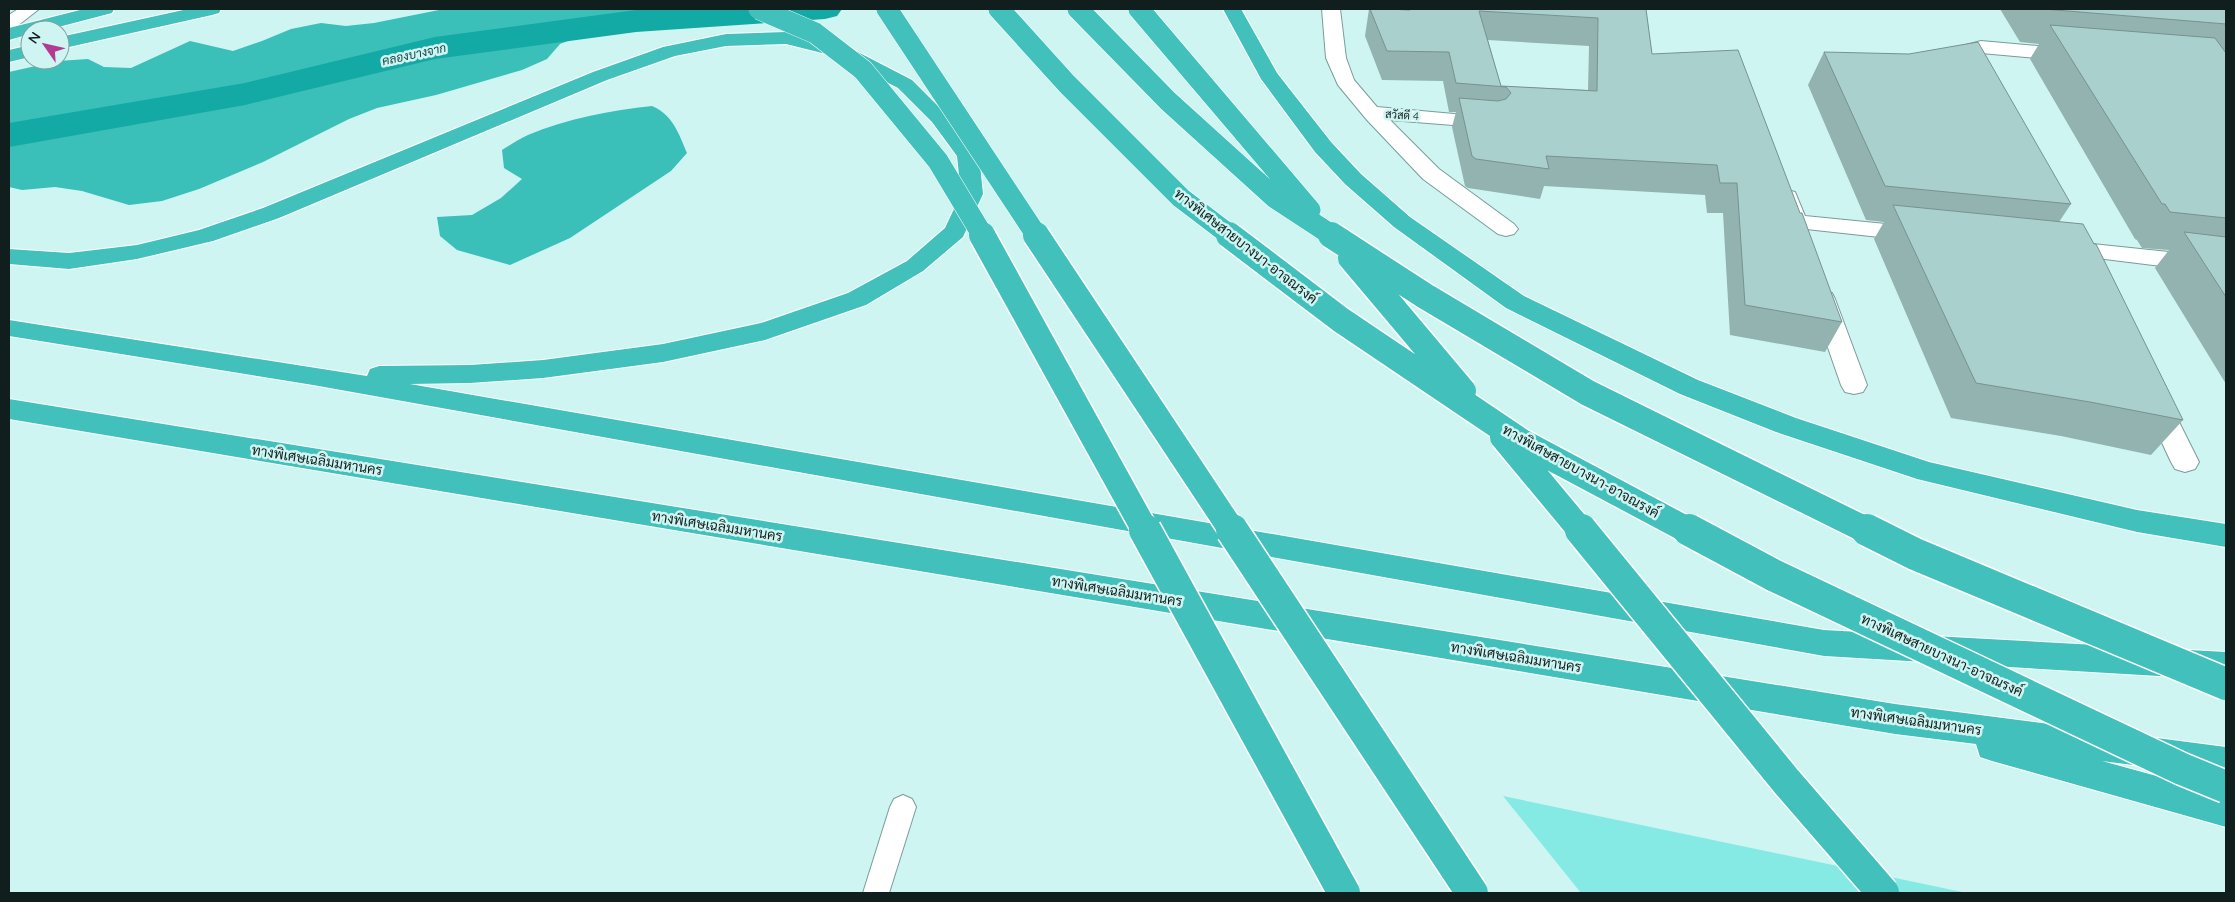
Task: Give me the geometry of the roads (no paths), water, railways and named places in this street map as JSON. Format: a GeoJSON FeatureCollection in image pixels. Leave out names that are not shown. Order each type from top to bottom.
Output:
{"type":"FeatureCollection","features":[{"type":"Feature","properties":{"kind":"highway"},"geometry":{"type":"LineString","coordinates":[[9,34],[105,9]]}},
{"type":"Feature","properties":{"kind":"highway"},"geometry":{"type":"LineString","coordinates":[[70,41],[212,9]]}},
{"type":"Feature","properties":{"kind":"highway"},"geometry":{"type":"LineString","coordinates":[[759,9],[814,33],[863,70],[938,161],[994,254],[1344,893]]}},
{"type":"Feature","properties":{"kind":"highway"},"geometry":{"type":"LineString","coordinates":[[887,9],[1472,893]]}},
{"type":"Feature","properties":{"kind":"highway","name":"ทางพิเศษสายบางนา-อาจณรงค์"},"geometry":{"type":"LineString","coordinates":[[999,9],[1066,84],[1181,198],[1342,320],[1522,442],[1773,575],[2182,769],[2226,787]]}},
{"type":"Feature","properties":{"kind":"highway"},"geometry":{"type":"LineString","coordinates":[[1078,9],[1168,100],[1275,198],[1425,296],[1579,388],[1915,554],[2226,684]]}},
{"type":"Feature","properties":{"kind":"highway"},"geometry":{"type":"LineString","coordinates":[[1140,9],[1578,526],[1799,798],[1883,893]]}},
{"type":"Feature","properties":{"kind":"highway"},"geometry":{"type":"LineString","coordinates":[[1232,9],[1268,75],[1323,147],[1353,179],[1402,222],[1515,302],[1689,388],[1786,425],[1927,472],[2138,521],[2226,536]]}},
{"type":"Feature","properties":{"kind":"highway"},"geometry":{"type":"LineString","coordinates":[[9,257],[69,261],[137,252],[205,236],[318,194],[600,76],[670,51],[726,40],[786,38],[845,53],[905,84],[939,118],[968,155],[972,194],[955,232],[915,266],[857,299],[765,331],[663,353],[542,370],[470,374],[312,376]]}},
{"type":"Feature","properties":{"kind":"highway"},"geometry":{"type":"LineString","coordinates":[[9,328],[312,376],[1824,643],[2226,666]]}},
{"type":"Feature","properties":{"kind":"highway","name":"ทางพิเศษเฉลิมมหานคร"},"geometry":{"type":"LineString","coordinates":[[9,410],[1895,719],[2226,762]]}},
{"type":"Feature","properties":{"kind":"highway"},"geometry":{"type":"LineString","coordinates":[[1895,719],[2226,811]]}},
{"type":"Feature","properties":{"kind":"street"},"geometry":{"type":"LineString","coordinates":[[9,23],[29,9]]}},
{"type":"Feature","properties":{"kind":"street","name":"สวัสดี 4"},"geometry":{"type":"LineString","coordinates":[[1331,9],[1336,58],[1345,81],[1374,116],[1376,113],[1491,122]]}},
{"type":"Feature","properties":{"kind":"street"},"geometry":{"type":"LineString","coordinates":[[1990,88],[1970,50],[1981,48],[2089,56]]}},
{"type":"Feature","properties":{"kind":"street"},"geometry":{"type":"LineString","coordinates":[[1374,116],[1431,174],[1506,229]]}},
{"type":"Feature","properties":{"kind":"street"},"geometry":{"type":"LineString","coordinates":[[1780,177],[1806,249]]}},
{"type":"Feature","properties":{"kind":"street"},"geometry":{"type":"LineString","coordinates":[[1796,222],[1933,235]]}},
{"type":"Feature","properties":{"kind":"street"},"geometry":{"type":"LineString","coordinates":[[2066,224],[2085,259]]}},
{"type":"Feature","properties":{"kind":"street"},"geometry":{"type":"LineString","coordinates":[[2041,246],[2085,259],[2226,266]]}},
{"type":"Feature","properties":{"kind":"street"},"geometry":{"type":"LineString","coordinates":[[1815,276],[1854,385]]}},
{"type":"Feature","properties":{"kind":"street"},"geometry":{"type":"LineString","coordinates":[[2146,382],[2185,462]]}},
{"type":"Feature","properties":{"kind":"lane"},"geometry":{"type":"LineString","coordinates":[[876,893],[903,807]]}},
{"type":"Feature","properties":{"kind":"waterway","name":"คลองบางจาก"},"geometry":{"type":"LineString","coordinates":[[9,135],[245,94],[435,48],[636,21],[825,9]]}}]}
